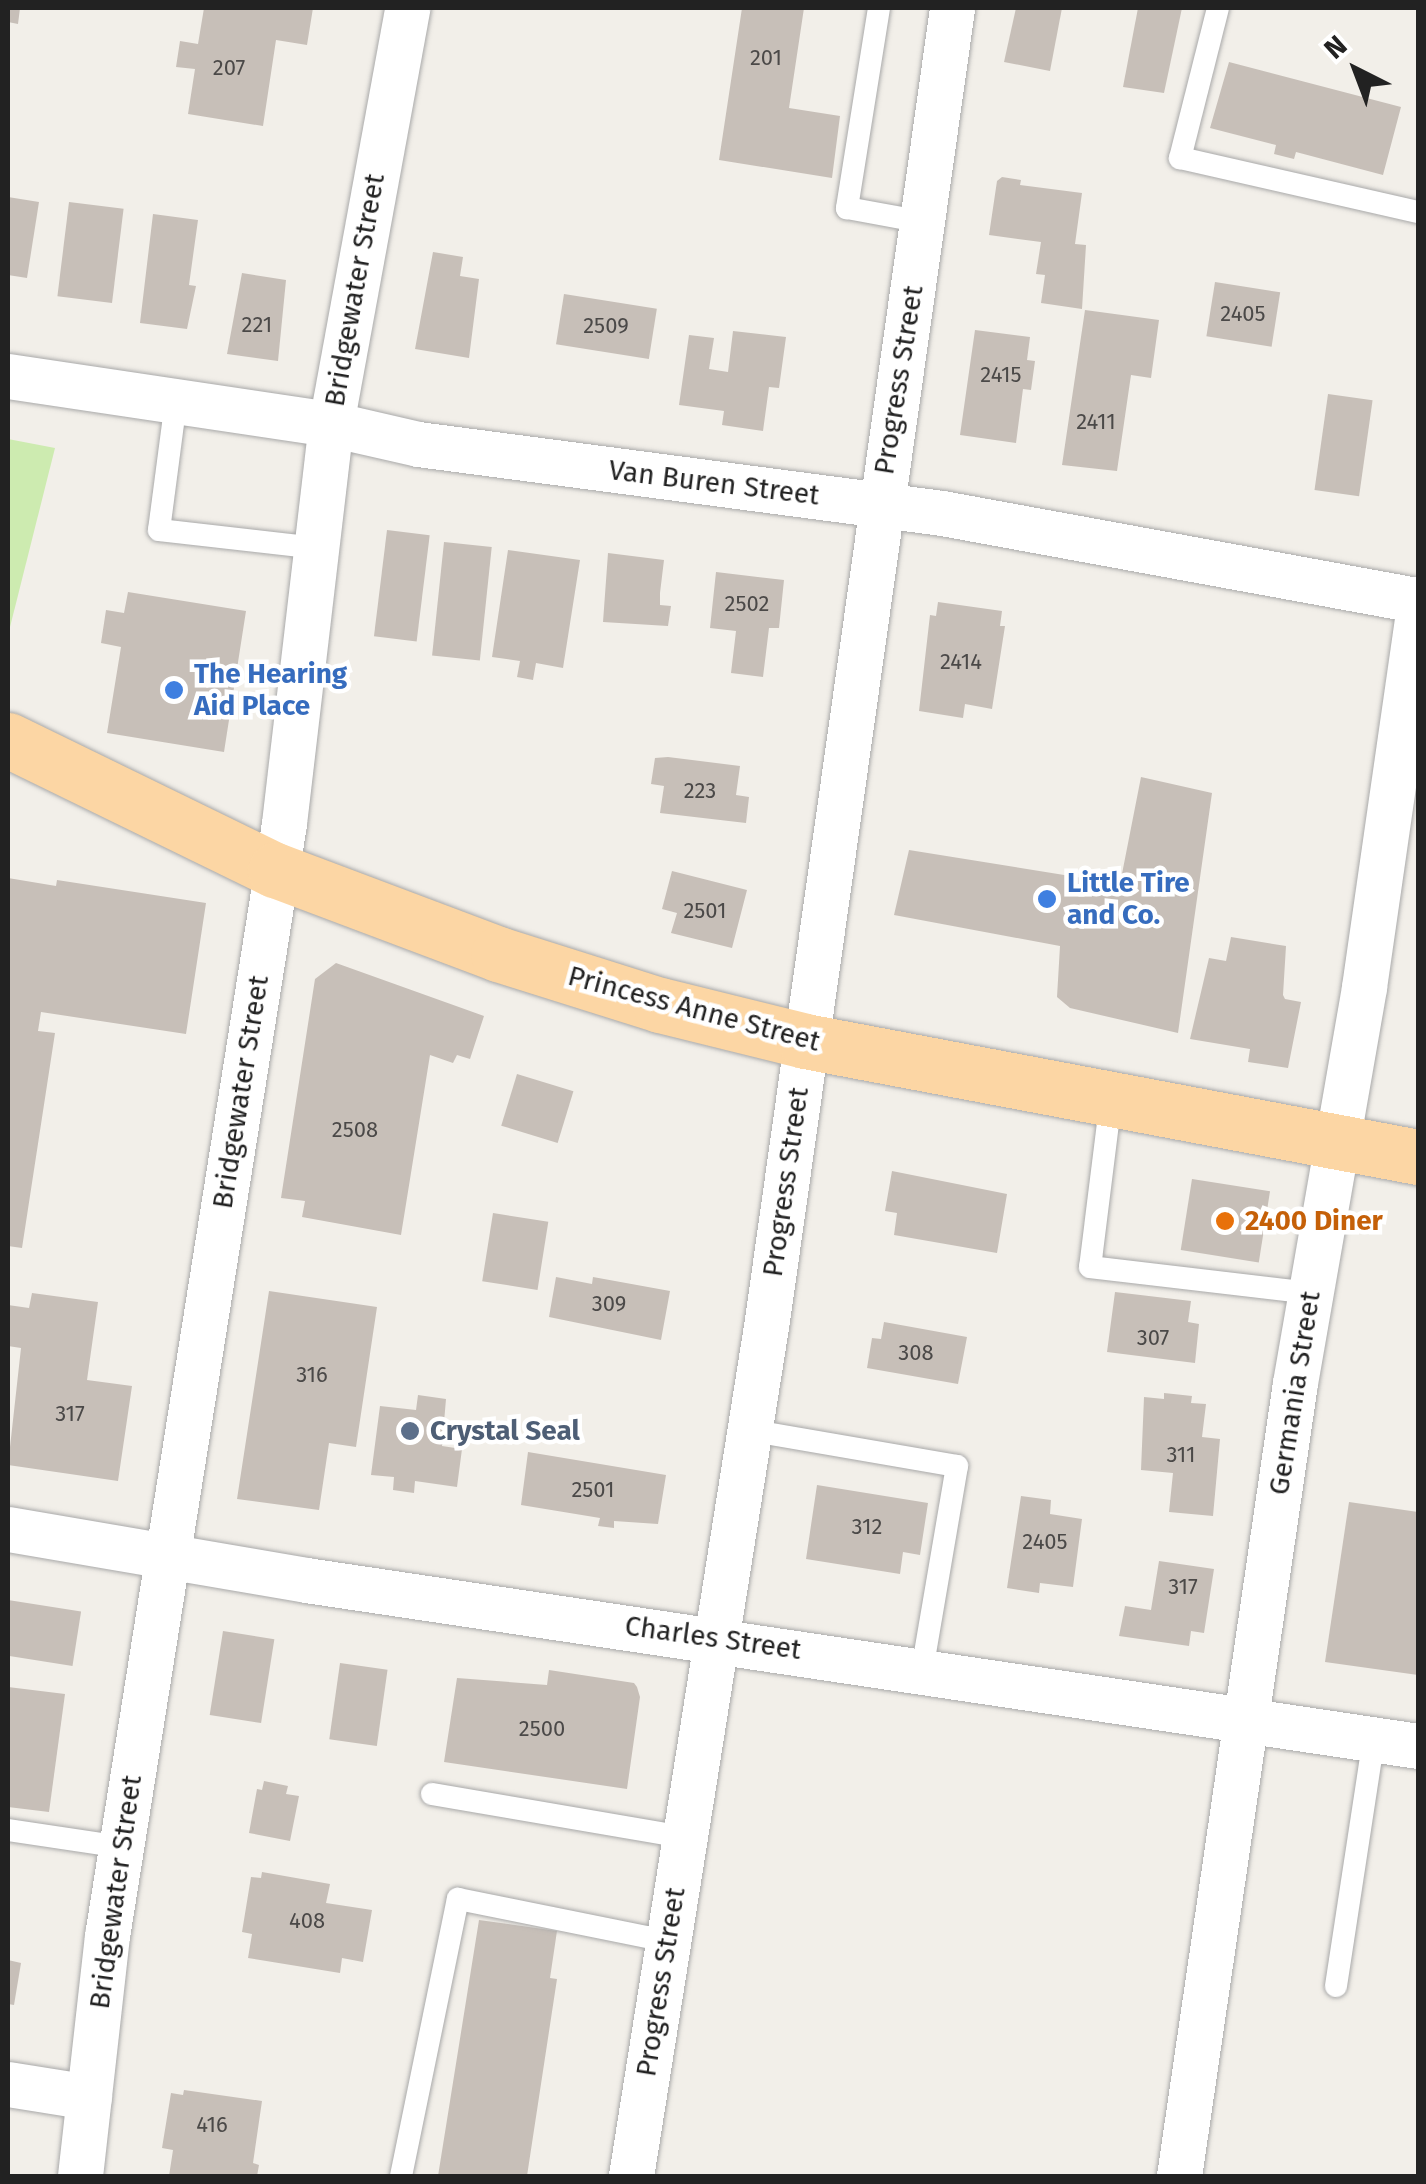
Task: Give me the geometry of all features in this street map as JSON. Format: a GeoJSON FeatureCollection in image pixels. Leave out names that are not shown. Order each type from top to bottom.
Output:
{"type":"FeatureCollection","features":[{"type":"Feature","properties":{"kind":"main road","name":"Princess Anne Street"},"geometry":{"type":"LineString","coordinates":[[8,740],[276,870],[498,954],[660,1005],[805,1041],[1418,1157]]}},
{"type":"Feature","properties":{"kind":"street","name":"Bridgewater Street"},"geometry":{"type":"LineString","coordinates":[[80,2176],[122,1847],[276,870],[331,424],[406,8]]}},
{"type":"Feature","properties":{"kind":"street","name":"Progress Street"},"geometry":{"type":"LineString","coordinates":[[631,2176],[748,1430],[952,8]]}},
{"type":"Feature","properties":{"kind":"street","name":"Van Buren Street"},"geometry":{"type":"LineString","coordinates":[[8,376],[331,424],[418,444],[879,505],[1418,616]]}},
{"type":"Feature","properties":{"kind":"street","name":"Germania Street"},"geometry":{"type":"LineString","coordinates":[[1179,2176],[1245,1719],[1418,616]]}},
{"type":"Feature","properties":{"kind":"street","name":"Charles Street"},"geometry":{"type":"LineString","coordinates":[[8,1529],[1418,1746]]}},
{"type":"Feature","properties":{"kind":"street"},"geometry":{"type":"LineString","coordinates":[[8,2084],[89,2097]]}},
{"type":"Feature","properties":{"kind":"lane"},"geometry":{"type":"LineString","coordinates":[[879,8],[848,208],[923,222]]}},
{"type":"Feature","properties":{"kind":"lane"},"geometry":{"type":"LineString","coordinates":[[1218,8],[1180,158],[1418,212]]}},
{"type":"Feature","properties":{"kind":"lane"},"geometry":{"type":"LineString","coordinates":[[176,402],[159,530],[316,548]]}},
{"type":"Feature","properties":{"kind":"lane"},"geometry":{"type":"LineString","coordinates":[[1110,1099],[1090,1267],[1311,1293]]}},
{"type":"Feature","properties":{"kind":"lane"},"geometry":{"type":"LineString","coordinates":[[748,1430],[957,1466],[922,1670]]}},
{"type":"Feature","properties":{"kind":"lane"},"geometry":{"type":"LineString","coordinates":[[1336,1986],[1374,1739]]}},
{"type":"Feature","properties":{"kind":"lane"},"geometry":{"type":"LineString","coordinates":[[432,1794],[683,1838]]}},
{"type":"Feature","properties":{"kind":"lane"},"geometry":{"type":"LineString","coordinates":[[8,1830],[122,1847]]}},
{"type":"Feature","properties":{"kind":"lane"},"geometry":{"type":"LineString","coordinates":[[401,2176],[458,1899],[667,1941]]}},
{"type":"Feature","properties":{"kind":"green space"},"geometry":{"type":"Polygon","coordinates":[[[8,439],[55,448],[8,635],[8,439]]]}},
{"type":"Feature","properties":{"kind":"building"},"geometry":{"type":"Polygon","coordinates":[[[8,8],[20,8],[18,24],[8,22],[8,8]]]}},
{"type":"Feature","properties":{"kind":"building"},"geometry":{"type":"Polygon","coordinates":[[[204,8],[313,8],[307,45],[276,40],[263,126],[188,114],[195,69],[176,67],[180,41],[198,44],[204,8]]]}},
{"type":"Feature","properties":{"kind":"building"},"geometry":{"type":"Polygon","coordinates":[[[742,8],[804,8],[789,108],[840,116],[832,178],[719,160],[742,8]]]}},
{"type":"Feature","properties":{"kind":"building"},"geometry":{"type":"Polygon","coordinates":[[[1016,8],[1062,8],[1050,71],[1004,62],[1016,8]]]}},
{"type":"Feature","properties":{"kind":"building"},"geometry":{"type":"Polygon","coordinates":[[[1138,8],[1182,8],[1164,93],[1123,87],[1138,8]]]}},
{"type":"Feature","properties":{"kind":"building"},"geometry":{"type":"Polygon","coordinates":[[[1229,62],[1401,107],[1383,175],[1296,152],[1294,159],[1274,154],[1276,145],[1210,128],[1229,62]]]}},
{"type":"Feature","properties":{"kind":"building"},"geometry":{"type":"Polygon","coordinates":[[[1002,177],[1021,180],[1020,185],[1082,193],[1075,244],[1086,245],[1082,309],[1041,303],[1045,275],[1036,274],[1041,242],[989,235],[997,181],[1002,177]]]}},
{"type":"Feature","properties":{"kind":"building"},"geometry":{"type":"Polygon","coordinates":[[[8,197],[39,202],[27,278],[8,275],[8,197]]]}},
{"type":"Feature","properties":{"kind":"building"},"geometry":{"type":"Polygon","coordinates":[[[69,202],[124,209],[112,303],[57,296],[69,202]]]}},
{"type":"Feature","properties":{"kind":"building"},"geometry":{"type":"Polygon","coordinates":[[[153,214],[198,220],[189,285],[196,286],[187,329],[140,323],[153,214]]]}},
{"type":"Feature","properties":{"kind":"building"},"geometry":{"type":"Polygon","coordinates":[[[433,252],[463,257],[460,276],[479,279],[469,358],[415,349],[433,252]]]}},
{"type":"Feature","properties":{"kind":"building"},"geometry":{"type":"Polygon","coordinates":[[[242,273],[286,280],[278,361],[227,354],[242,273]]]}},
{"type":"Feature","properties":{"kind":"building"},"geometry":{"type":"Polygon","coordinates":[[[1215,282],[1280,292],[1272,347],[1206,336],[1215,282]]]}},
{"type":"Feature","properties":{"kind":"building"},"geometry":{"type":"Polygon","coordinates":[[[564,294],[657,309],[649,359],[556,344],[564,294]]]}},
{"type":"Feature","properties":{"kind":"building"},"geometry":{"type":"Polygon","coordinates":[[[1085,310],[1159,320],[1151,378],[1131,375],[1117,471],[1062,465],[1085,310]]]}},
{"type":"Feature","properties":{"kind":"building"},"geometry":{"type":"Polygon","coordinates":[[[975,330],[1030,337],[1027,360],[1035,361],[1031,390],[1023,389],[1016,443],[960,435],[975,330]]]}},
{"type":"Feature","properties":{"kind":"building"},"geometry":{"type":"Polygon","coordinates":[[[733,331],[786,337],[779,388],[769,387],[763,431],[722,425],[724,411],[679,405],[689,335],[714,338],[709,369],[728,372],[733,331]]]}},
{"type":"Feature","properties":{"kind":"building"},"geometry":{"type":"Polygon","coordinates":[[[1328,394],[1373,400],[1359,496],[1315,490],[1328,394]]]}},
{"type":"Feature","properties":{"kind":"building"},"geometry":{"type":"Polygon","coordinates":[[[387,530],[430,535],[417,641],[374,636],[387,530]]]}},
{"type":"Feature","properties":{"kind":"building"},"geometry":{"type":"Polygon","coordinates":[[[444,542],[492,547],[480,660],[432,655],[444,542]]]}},
{"type":"Feature","properties":{"kind":"building"},"geometry":{"type":"Polygon","coordinates":[[[508,550],[580,560],[563,668],[536,663],[533,680],[517,677],[520,661],[492,657],[508,550]]]}},
{"type":"Feature","properties":{"kind":"building"},"geometry":{"type":"Polygon","coordinates":[[[608,553],[664,560],[660,605],[671,606],[668,626],[603,622],[608,553]]]}},
{"type":"Feature","properties":{"kind":"building"},"geometry":{"type":"Polygon","coordinates":[[[716,572],[784,580],[779,628],[769,628],[763,677],[731,673],[736,631],[710,628],[716,572]]]}},
{"type":"Feature","properties":{"kind":"building","name":"The Hearing Aid Place"},"geometry":{"type":"Polygon","coordinates":[[[128,592],[246,611],[224,752],[107,733],[121,647],[101,643],[106,610],[124,613],[128,592]]]}},
{"type":"Feature","properties":{"kind":"building"},"geometry":{"type":"Polygon","coordinates":[[[938,602],[1002,611],[1000,626],[1005,626],[992,709],[965,704],[963,718],[919,711],[930,615],[936,616],[938,602]]]}},
{"type":"Feature","properties":{"kind":"building"},"geometry":{"type":"Polygon","coordinates":[[[655,758],[740,766],[736,795],[749,797],[746,823],[660,813],[664,786],[651,784],[655,758]]]}},
{"type":"Feature","properties":{"kind":"building","name":"Little Tire and Co."},"geometry":{"type":"Polygon","coordinates":[[[1141,777],[1212,793],[1178,1033],[1070,1008],[1057,997],[1060,946],[894,915],[909,850],[1120,884],[1141,777]]]}},
{"type":"Feature","properties":{"kind":"building"},"geometry":{"type":"Polygon","coordinates":[[[672,871],[747,890],[732,948],[671,933],[677,913],[662,909],[672,871]]]}},
{"type":"Feature","properties":{"kind":"building"},"geometry":{"type":"Polygon","coordinates":[[[8,878],[56,886],[57,880],[206,903],[186,1034],[41,1012],[38,1031],[55,1033],[22,1248],[8,1246],[8,878]]]}},
{"type":"Feature","properties":{"kind":"building"},"geometry":{"type":"Polygon","coordinates":[[[1231,937],[1286,946],[1283,995],[1285,999],[1301,1002],[1288,1068],[1248,1062],[1250,1049],[1190,1039],[1209,958],[1226,961],[1231,937]]]}},
{"type":"Feature","properties":{"kind":"building"},"geometry":{"type":"Polygon","coordinates":[[[336,963],[484,1016],[470,1059],[457,1055],[453,1063],[430,1055],[401,1235],[302,1217],[305,1201],[281,1198],[315,979],[336,963]]]}},
{"type":"Feature","properties":{"kind":"building"},"geometry":{"type":"Polygon","coordinates":[[[517,1074],[573,1091],[558,1143],[501,1126],[517,1074]]]}},
{"type":"Feature","properties":{"kind":"building"},"geometry":{"type":"Polygon","coordinates":[[[892,1171],[1007,1194],[997,1253],[894,1235],[897,1213],[885,1211],[892,1171]]]}},
{"type":"Feature","properties":{"kind":"building","name":"2400 Diner"},"geometry":{"type":"Polygon","coordinates":[[[1192,1179],[1270,1191],[1259,1262],[1181,1250],[1192,1179]]]}},
{"type":"Feature","properties":{"kind":"building"},"geometry":{"type":"Polygon","coordinates":[[[493,1213],[548,1222],[538,1290],[482,1281],[493,1213]]]}},
{"type":"Feature","properties":{"kind":"building"},"geometry":{"type":"Polygon","coordinates":[[[556,1277],[592,1284],[593,1277],[670,1291],[661,1340],[549,1317],[556,1277]]]}},
{"type":"Feature","properties":{"kind":"building"},"geometry":{"type":"Polygon","coordinates":[[[269,1291],[377,1307],[356,1447],[329,1443],[319,1510],[237,1499],[269,1291]]]}},
{"type":"Feature","properties":{"kind":"building"},"geometry":{"type":"Polygon","coordinates":[[[1115,1292],[1191,1301],[1188,1322],[1199,1324],[1195,1363],[1107,1352],[1115,1292]]]}},
{"type":"Feature","properties":{"kind":"building"},"geometry":{"type":"Polygon","coordinates":[[[32,1293],[98,1302],[87,1380],[132,1386],[118,1481],[8,1465],[21,1348],[8,1346],[8,1305],[29,1308],[32,1293]]]}},
{"type":"Feature","properties":{"kind":"building"},"geometry":{"type":"Polygon","coordinates":[[[884,1322],[967,1337],[958,1384],[867,1368],[872,1338],[881,1339],[884,1322]]]}},
{"type":"Feature","properties":{"kind":"building"},"geometry":{"type":"Polygon","coordinates":[[[1164,1393],[1192,1396],[1191,1403],[1206,1404],[1202,1437],[1220,1439],[1213,1516],[1169,1512],[1173,1473],[1141,1470],[1144,1397],[1164,1399],[1164,1393]]]}},
{"type":"Feature","properties":{"kind":"building","name":"Crystal Seal"},"geometry":{"type":"Polygon","coordinates":[[[418,1395],[446,1399],[442,1446],[462,1449],[457,1487],[415,1481],[414,1493],[393,1490],[394,1477],[371,1475],[380,1406],[416,1410],[418,1395]]]}},
{"type":"Feature","properties":{"kind":"building"},"geometry":{"type":"Polygon","coordinates":[[[528,1452],[666,1475],[658,1524],[614,1521],[614,1528],[598,1526],[600,1518],[521,1505],[528,1452]]]}},
{"type":"Feature","properties":{"kind":"building"},"geometry":{"type":"Polygon","coordinates":[[[817,1485],[928,1503],[920,1555],[903,1552],[900,1574],[806,1559],[817,1485]]]}},
{"type":"Feature","properties":{"kind":"building"},"geometry":{"type":"Polygon","coordinates":[[[1021,1496],[1051,1500],[1050,1514],[1082,1519],[1073,1587],[1040,1583],[1039,1593],[1007,1588],[1021,1496]]]}},
{"type":"Feature","properties":{"kind":"building"},"geometry":{"type":"Polygon","coordinates":[[[1349,1502],[1418,1512],[1418,1675],[1325,1662],[1349,1502]]]}},
{"type":"Feature","properties":{"kind":"building"},"geometry":{"type":"Polygon","coordinates":[[[1159,1561],[1214,1569],[1204,1633],[1191,1631],[1189,1646],[1119,1636],[1125,1606],[1151,1610],[1159,1561]]]}},
{"type":"Feature","properties":{"kind":"building"},"geometry":{"type":"Polygon","coordinates":[[[8,1600],[81,1612],[72,1666],[8,1656],[8,1600]]]}},
{"type":"Feature","properties":{"kind":"building"},"geometry":{"type":"Polygon","coordinates":[[[223,1631],[274,1639],[261,1723],[210,1715],[223,1631]]]}},
{"type":"Feature","properties":{"kind":"building"},"geometry":{"type":"Polygon","coordinates":[[[340,1663],[388,1670],[377,1746],[329,1739],[340,1663]]]}},
{"type":"Feature","properties":{"kind":"building"},"geometry":{"type":"Polygon","coordinates":[[[549,1670],[634,1683],[637,1687],[640,1697],[627,1789],[444,1762],[457,1678],[547,1685],[549,1670]]]}},
{"type":"Feature","properties":{"kind":"building"},"geometry":{"type":"Polygon","coordinates":[[[8,1687],[65,1694],[49,1812],[8,1807],[8,1687]]]}},
{"type":"Feature","properties":{"kind":"building"},"geometry":{"type":"Polygon","coordinates":[[[264,1781],[288,1786],[286,1794],[299,1796],[290,1841],[249,1833],[257,1789],[262,1790],[264,1781]]]}},
{"type":"Feature","properties":{"kind":"building"},"geometry":{"type":"Polygon","coordinates":[[[262,1872],[330,1884],[326,1903],[372,1910],[363,1962],[342,1958],[340,1973],[248,1958],[252,1934],[242,1932],[251,1877],[261,1878],[262,1872]]]}},
{"type":"Feature","properties":{"kind":"building"},"geometry":{"type":"Polygon","coordinates":[[[479,1920],[557,1931],[550,1978],[557,1979],[527,2176],[438,2176],[479,1920]]]}},
{"type":"Feature","properties":{"kind":"building"},"geometry":{"type":"Polygon","coordinates":[[[8,1960],[21,1963],[14,2005],[8,2004],[8,1960]]]}},
{"type":"Feature","properties":{"kind":"building"},"geometry":{"type":"Polygon","coordinates":[[[184,2090],[262,2101],[253,2163],[259,2165],[257,2176],[169,2176],[173,2150],[162,2148],[171,2093],[183,2095],[184,2090]]]}},
{"type":"Feature","properties":{"kind":"place","name":"The Hearing Aid Place"},"geometry":{"type":"Point","coordinates":[174,690]}},
{"type":"Feature","properties":{"kind":"place","name":"Little Tire and Co."},"geometry":{"type":"Point","coordinates":[1047,899]}},
{"type":"Feature","properties":{"kind":"place","name":"2400 Diner"},"geometry":{"type":"Point","coordinates":[1225,1221]}},
{"type":"Feature","properties":{"kind":"place","name":"Crystal Seal"},"geometry":{"type":"Point","coordinates":[410,1431]}}]}
